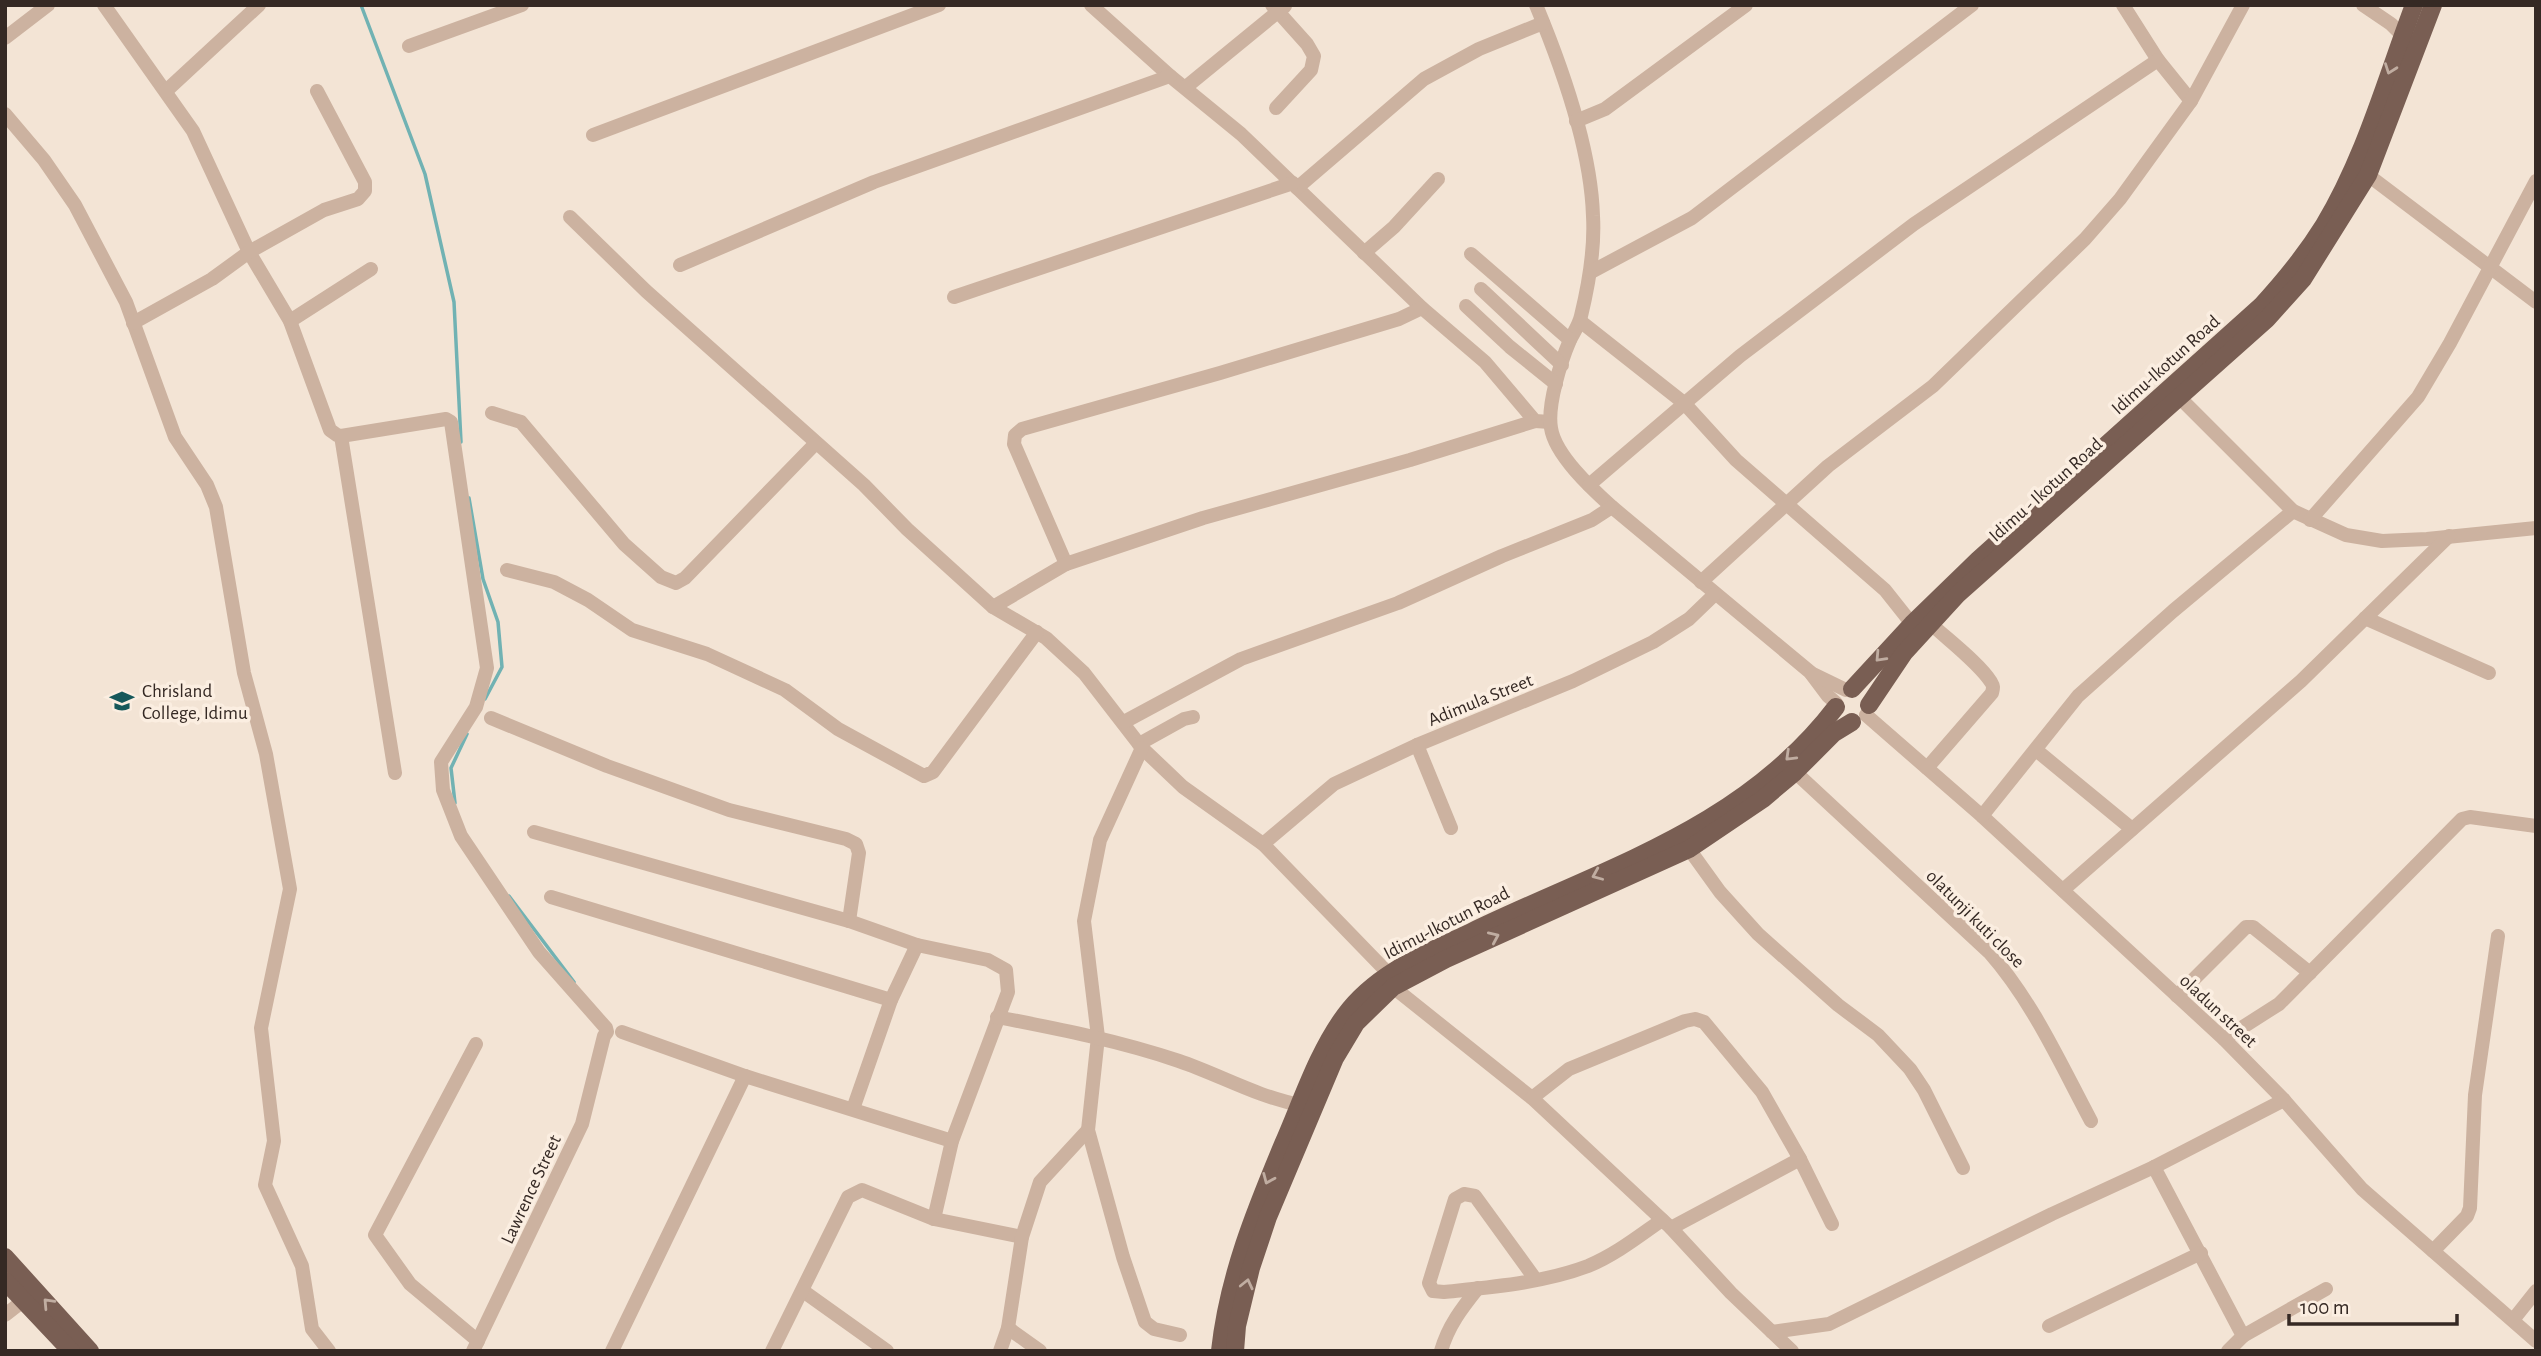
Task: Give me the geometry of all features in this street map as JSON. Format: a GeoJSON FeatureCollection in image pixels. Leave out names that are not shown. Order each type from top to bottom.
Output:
{"type":"FeatureCollection","features":[{"type":"Feature","properties":{"kind":"main road","name":"Idimu-Ikotun Road"},"geometry":{"type":"LineString","coordinates":[[1220,1351],[1236,1265],[1255,1211],[1322,1052],[1345,1014],[1391,980],[1525,906],[1687,833],[1756,788],[1823,724],[1842,697],[1921,624],[1978,560],[2261,306],[2285,280],[2324,225],[2345,186],[2410,42],[2414,5]]}},
{"type":"Feature","properties":{"kind":"main road","name":"Idimu - Ikotun Road"},"geometry":{"type":"LineString","coordinates":[[1921,624],[1968,586],[2180,397],[2267,319],[2294,291],[2329,241],[2368,174],[2410,42],[2433,5]]}},
{"type":"Feature","properties":{"kind":"main road","name":"Idimu-Ikotun Road"},"geometry":{"type":"LineString","coordinates":[[1234,1351],[1251,1268],[1268,1217],[1335,1058],[1356,1023],[1391,980],[1446,959],[1689,849],[1763,799],[1834,733],[1862,714],[1921,624]]}},
{"type":"Feature","properties":{"kind":"main road"},"geometry":{"type":"LineString","coordinates":[[1866,695],[1862,714],[1839,716],[1842,697],[1866,695]]}},
{"type":"Feature","properties":{"kind":"main road"},"geometry":{"type":"LineString","coordinates":[[5,1257],[90,1351]]}},
{"type":"Feature","properties":{"kind":"main road"},"geometry":{"type":"LineString","coordinates":[[5,1281],[71,1351]]}},
{"type":"Feature","properties":{"kind":"street"},"geometry":{"type":"LineString","coordinates":[[5,38],[48,5]]}},
{"type":"Feature","properties":{"kind":"street"},"geometry":{"type":"LineString","coordinates":[[104,5],[193,131],[250,252],[290,321],[329,426],[333,433],[341,436],[395,773]]}},
{"type":"Feature","properties":{"kind":"street"},"geometry":{"type":"LineString","coordinates":[[166,91],[259,5]]}},
{"type":"Feature","properties":{"kind":"street"},"geometry":{"type":"LineString","coordinates":[[409,46],[522,5]]}},
{"type":"Feature","properties":{"kind":"street"},"geometry":{"type":"LineString","coordinates":[[593,135],[939,5]]}},
{"type":"Feature","properties":{"kind":"street"},"geometry":{"type":"LineString","coordinates":[[1091,5],[1170,76],[1241,134],[1422,308],[1485,362],[1543,421],[1555,442],[1588,485],[1715,594],[1842,697]]}},
{"type":"Feature","properties":{"kind":"street"},"geometry":{"type":"LineString","coordinates":[[1536,5],[1576,121],[1592,195],[1594,225],[1591,272],[1580,321],[1570,340],[1543,421]]}},
{"type":"Feature","properties":{"kind":"street"},"geometry":{"type":"LineString","coordinates":[[1576,121],[1605,109],[1746,5]]}},
{"type":"Feature","properties":{"kind":"street"},"geometry":{"type":"LineString","coordinates":[[1591,272],[1692,218],[1972,5]]}},
{"type":"Feature","properties":{"kind":"street"},"geometry":{"type":"LineString","coordinates":[[2123,5],[2158,60],[2191,102]]}},
{"type":"Feature","properties":{"kind":"street"},"geometry":{"type":"LineString","coordinates":[[1701,582],[1851,447],[1933,386],[2062,264],[2105,218],[2191,102],[2243,5]]}},
{"type":"Feature","properties":{"kind":"street"},"geometry":{"type":"LineString","coordinates":[[2363,5],[2391,24],[2410,42]]}},
{"type":"Feature","properties":{"kind":"street"},"geometry":{"type":"LineString","coordinates":[[1186,88],[1279,7],[1314,56],[1311,70],[1276,108]]}},
{"type":"Feature","properties":{"kind":"street"},"geometry":{"type":"LineString","coordinates":[[954,298],[1295,186],[1424,79],[1479,49],[1543,23]]}},
{"type":"Feature","properties":{"kind":"street"},"geometry":{"type":"LineString","coordinates":[[1588,485],[1740,356],[1914,224],[2158,60]]}},
{"type":"Feature","properties":{"kind":"street"},"geometry":{"type":"LineString","coordinates":[[681,265],[874,182],[1170,76]]}},
{"type":"Feature","properties":{"kind":"street"},"geometry":{"type":"LineString","coordinates":[[132,323],[212,279],[250,252],[324,210],[358,199],[365,191],[365,183],[317,91]]}},
{"type":"Feature","properties":{"kind":"street"},"geometry":{"type":"LineString","coordinates":[[5,114],[44,160],[75,205],[126,302],[175,437],[207,485],[216,507],[244,673],[266,754],[290,889],[261,1028],[274,1141],[265,1185],[302,1266],[312,1329],[329,1351]]}},
{"type":"Feature","properties":{"kind":"street"},"geometry":{"type":"LineString","coordinates":[[2368,174],[2536,302]]}},
{"type":"Feature","properties":{"kind":"street"},"geometry":{"type":"LineString","coordinates":[[1364,253],[1394,227],[1438,178]]}},
{"type":"Feature","properties":{"kind":"street"},"geometry":{"type":"LineString","coordinates":[[2310,520],[2418,397],[2440,363],[2536,181]]}},
{"type":"Feature","properties":{"kind":"street"},"geometry":{"type":"LineString","coordinates":[[570,217],[646,291],[864,485],[907,529],[993,607],[1046,638],[1084,673],[1140,746],[1183,787],[1263,844],[1391,980],[1532,1098],[1667,1224],[1731,1293],[1792,1351]]}},
{"type":"Feature","properties":{"kind":"street"},"geometry":{"type":"LineString","coordinates":[[1471,254],[1570,340]]}},
{"type":"Feature","properties":{"kind":"street"},"geometry":{"type":"LineString","coordinates":[[290,321],[371,269]]}},
{"type":"Feature","properties":{"kind":"street"},"geometry":{"type":"LineString","coordinates":[[1481,289],[1562,365]]}},
{"type":"Feature","properties":{"kind":"street"},"geometry":{"type":"LineString","coordinates":[[1466,306],[1510,347],[1556,384]]}},
{"type":"Feature","properties":{"kind":"street"},"geometry":{"type":"LineString","coordinates":[[1066,564],[1014,444],[1016,435],[1022,429],[1233,370],[1399,319],[1422,308]]}},
{"type":"Feature","properties":{"kind":"street"},"geometry":{"type":"LineString","coordinates":[[1580,321],[1684,403],[1736,460],[1921,624],[1969,659],[1991,682],[1992,693],[1927,768]]}},
{"type":"Feature","properties":{"kind":"street"},"geometry":{"type":"LineString","coordinates":[[2180,397],[2293,510],[2346,535],[2382,541],[2536,527]]}},
{"type":"Feature","properties":{"kind":"street"},"geometry":{"type":"LineString","coordinates":[[492,413],[521,422],[624,544],[661,577],[676,583],[685,578],[815,444]]}},
{"type":"Feature","properties":{"kind":"street","name":"Lawrence Street"},"geometry":{"type":"LineString","coordinates":[[341,436],[446,419],[451,422],[487,668],[476,707],[441,762],[443,790],[461,836],[539,953],[607,1032],[582,1124],[475,1346]]}},
{"type":"Feature","properties":{"kind":"street"},"geometry":{"type":"LineString","coordinates":[[993,607],[1066,564],[1203,518],[1543,421]]}},
{"type":"Feature","properties":{"kind":"street"},"geometry":{"type":"LineString","coordinates":[[1124,722],[1241,659],[1398,603],[1502,556],[1592,520],[1612,507]]}},
{"type":"Feature","properties":{"kind":"street"},"geometry":{"type":"LineString","coordinates":[[1982,816],[2078,696],[2173,611],[2293,510]]}},
{"type":"Feature","properties":{"kind":"street"},"geometry":{"type":"LineString","coordinates":[[2063,890],[2301,681],[2449,536]]}},
{"type":"Feature","properties":{"kind":"street"},"geometry":{"type":"LineString","coordinates":[[507,570],[554,582],[588,600],[632,630],[707,654],[785,690],[838,729],[924,776],[933,772],[1037,632]]}},
{"type":"Feature","properties":{"kind":"street","name":"Adimula Street"},"geometry":{"type":"LineString","coordinates":[[1263,844],[1334,783],[1573,681],[1653,642],[1689,619],[1715,594]]}},
{"type":"Feature","properties":{"kind":"street"},"geometry":{"type":"LineString","coordinates":[[2365,618],[2489,673]]}},
{"type":"Feature","properties":{"kind":"street","name":"oladun street"},"geometry":{"type":"LineString","coordinates":[[1862,714],[1982,816],[2224,1039],[2284,1100],[2362,1189],[2536,1340]]}},
{"type":"Feature","properties":{"kind":"street"},"geometry":{"type":"LineString","coordinates":[[1180,1335],[1154,1329],[1144,1322],[1088,1130],[1098,1037],[1084,921],[1100,840],[1140,746],[1184,719],[1193,717]]}},
{"type":"Feature","properties":{"kind":"street"},"geometry":{"type":"LineString","coordinates":[[491,718],[607,766],[729,810],[846,839],[856,844],[859,853],[849,921]]}},
{"type":"Feature","properties":{"kind":"street"},"geometry":{"type":"LineString","coordinates":[[1417,746],[1451,828]]}},
{"type":"Feature","properties":{"kind":"street"},"geometry":{"type":"LineString","coordinates":[[2036,750],[2132,829]]}},
{"type":"Feature","properties":{"kind":"street","name":"olatunji kuti close"},"geometry":{"type":"LineString","coordinates":[[1795,772],[1989,952],[2006,971],[2022,993],[2091,1121]]}},
{"type":"Feature","properties":{"kind":"street"},"geometry":{"type":"LineString","coordinates":[[2224,1039],[2270,1011],[2462,819],[2470,817],[2536,826]]}},
{"type":"Feature","properties":{"kind":"street"},"geometry":{"type":"LineString","coordinates":[[534,832],[849,921],[917,945],[988,960],[1006,970],[1008,992],[952,1141],[934,1219]]}},
{"type":"Feature","properties":{"kind":"street"},"geometry":{"type":"LineString","coordinates":[[1689,849],[1720,892],[1758,934],[1838,1005],[1878,1035],[1910,1069],[1924,1090],[1963,1168]]}},
{"type":"Feature","properties":{"kind":"street"},"geometry":{"type":"LineString","coordinates":[[551,897],[891,1000]]}},
{"type":"Feature","properties":{"kind":"street"},"geometry":{"type":"LineString","coordinates":[[2176,996],[2246,927],[2253,927],[2309,973]]}},
{"type":"Feature","properties":{"kind":"street"},"geometry":{"type":"LineString","coordinates":[[2433,1251],[2467,1216],[2470,1208],[2475,1095],[2498,936]]}},
{"type":"Feature","properties":{"kind":"street"},"geometry":{"type":"LineString","coordinates":[[853,1109],[891,1000],[917,945]]}},
{"type":"Feature","properties":{"kind":"street"},"geometry":{"type":"LineString","coordinates":[[998,1017],[1098,1037],[1180,1061],[1241,1086],[1300,1105]]}},
{"type":"Feature","properties":{"kind":"street"},"geometry":{"type":"LineString","coordinates":[[1532,1098],[1569,1069],[1685,1021],[1695,1019],[1704,1022],[1762,1092],[1800,1158],[1832,1224]]}},
{"type":"Feature","properties":{"kind":"street"},"geometry":{"type":"LineString","coordinates":[[621,1032],[744,1076],[952,1141]]}},
{"type":"Feature","properties":{"kind":"street"},"geometry":{"type":"LineString","coordinates":[[475,1346],[410,1284],[374,1235],[476,1044]]}},
{"type":"Feature","properties":{"kind":"street"},"geometry":{"type":"LineString","coordinates":[[612,1351],[744,1076]]}},
{"type":"Feature","properties":{"kind":"street"},"geometry":{"type":"LineString","coordinates":[[1772,1332],[1810,1329],[1829,1324],[2154,1167],[2284,1100]]}},
{"type":"Feature","properties":{"kind":"street"},"geometry":{"type":"LineString","coordinates":[[1000,1351],[1008,1328],[1022,1237],[1040,1182],[1088,1130]]}},
{"type":"Feature","properties":{"kind":"street"},"geometry":{"type":"LineString","coordinates":[[1536,1280],[1475,1196],[1464,1194],[1455,1199],[1429,1283],[1433,1291],[1444,1292],[1536,1280],[1589,1265],[1800,1158]]}},
{"type":"Feature","properties":{"kind":"street"},"geometry":{"type":"LineString","coordinates":[[2154,1167],[2243,1336]]}},
{"type":"Feature","properties":{"kind":"street"},"geometry":{"type":"LineString","coordinates":[[772,1351],[848,1197],[854,1193],[862,1190],[934,1219],[1022,1237]]}},
{"type":"Feature","properties":{"kind":"street"},"geometry":{"type":"LineString","coordinates":[[2049,1326],[2201,1253]]}},
{"type":"Feature","properties":{"kind":"street"},"geometry":{"type":"LineString","coordinates":[[1441,1351],[1445,1334],[1478,1288]]}},
{"type":"Feature","properties":{"kind":"street"},"geometry":{"type":"LineString","coordinates":[[2228,1351],[2243,1336],[2326,1289]]}},
{"type":"Feature","properties":{"kind":"street"},"geometry":{"type":"LineString","coordinates":[[803,1291],[887,1351]]}},
{"type":"Feature","properties":{"kind":"street"},"geometry":{"type":"LineString","coordinates":[[2513,1320],[2536,1291]]}},
{"type":"Feature","properties":{"kind":"street"},"geometry":{"type":"LineString","coordinates":[[5,1315],[23,1301]]}},
{"type":"Feature","properties":{"kind":"street"},"geometry":{"type":"LineString","coordinates":[[1008,1328],[1040,1351]]}},
{"type":"Feature","properties":{"kind":"street"},"geometry":{"type":"LineString","coordinates":[[2530,1351],[2536,1346]]}},
{"type":"Feature","properties":{"kind":"waterway"},"geometry":{"type":"LineString","coordinates":[[361,5],[425,174],[454,302],[461,442]]}},
{"type":"Feature","properties":{"kind":"waterway"},"geometry":{"type":"LineString","coordinates":[[469,498],[483,579],[498,622],[502,667],[485,699]]}},
{"type":"Feature","properties":{"kind":"waterway"},"geometry":{"type":"LineString","coordinates":[[455,803],[451,768],[467,734]]}},
{"type":"Feature","properties":{"kind":"waterway"},"geometry":{"type":"LineString","coordinates":[[509,896],[574,982]]}},
{"type":"Feature","properties":{"kind":"place","name":"Chrisland College, Idimu"},"geometry":{"type":"Point","coordinates":[122,701]}}]}
